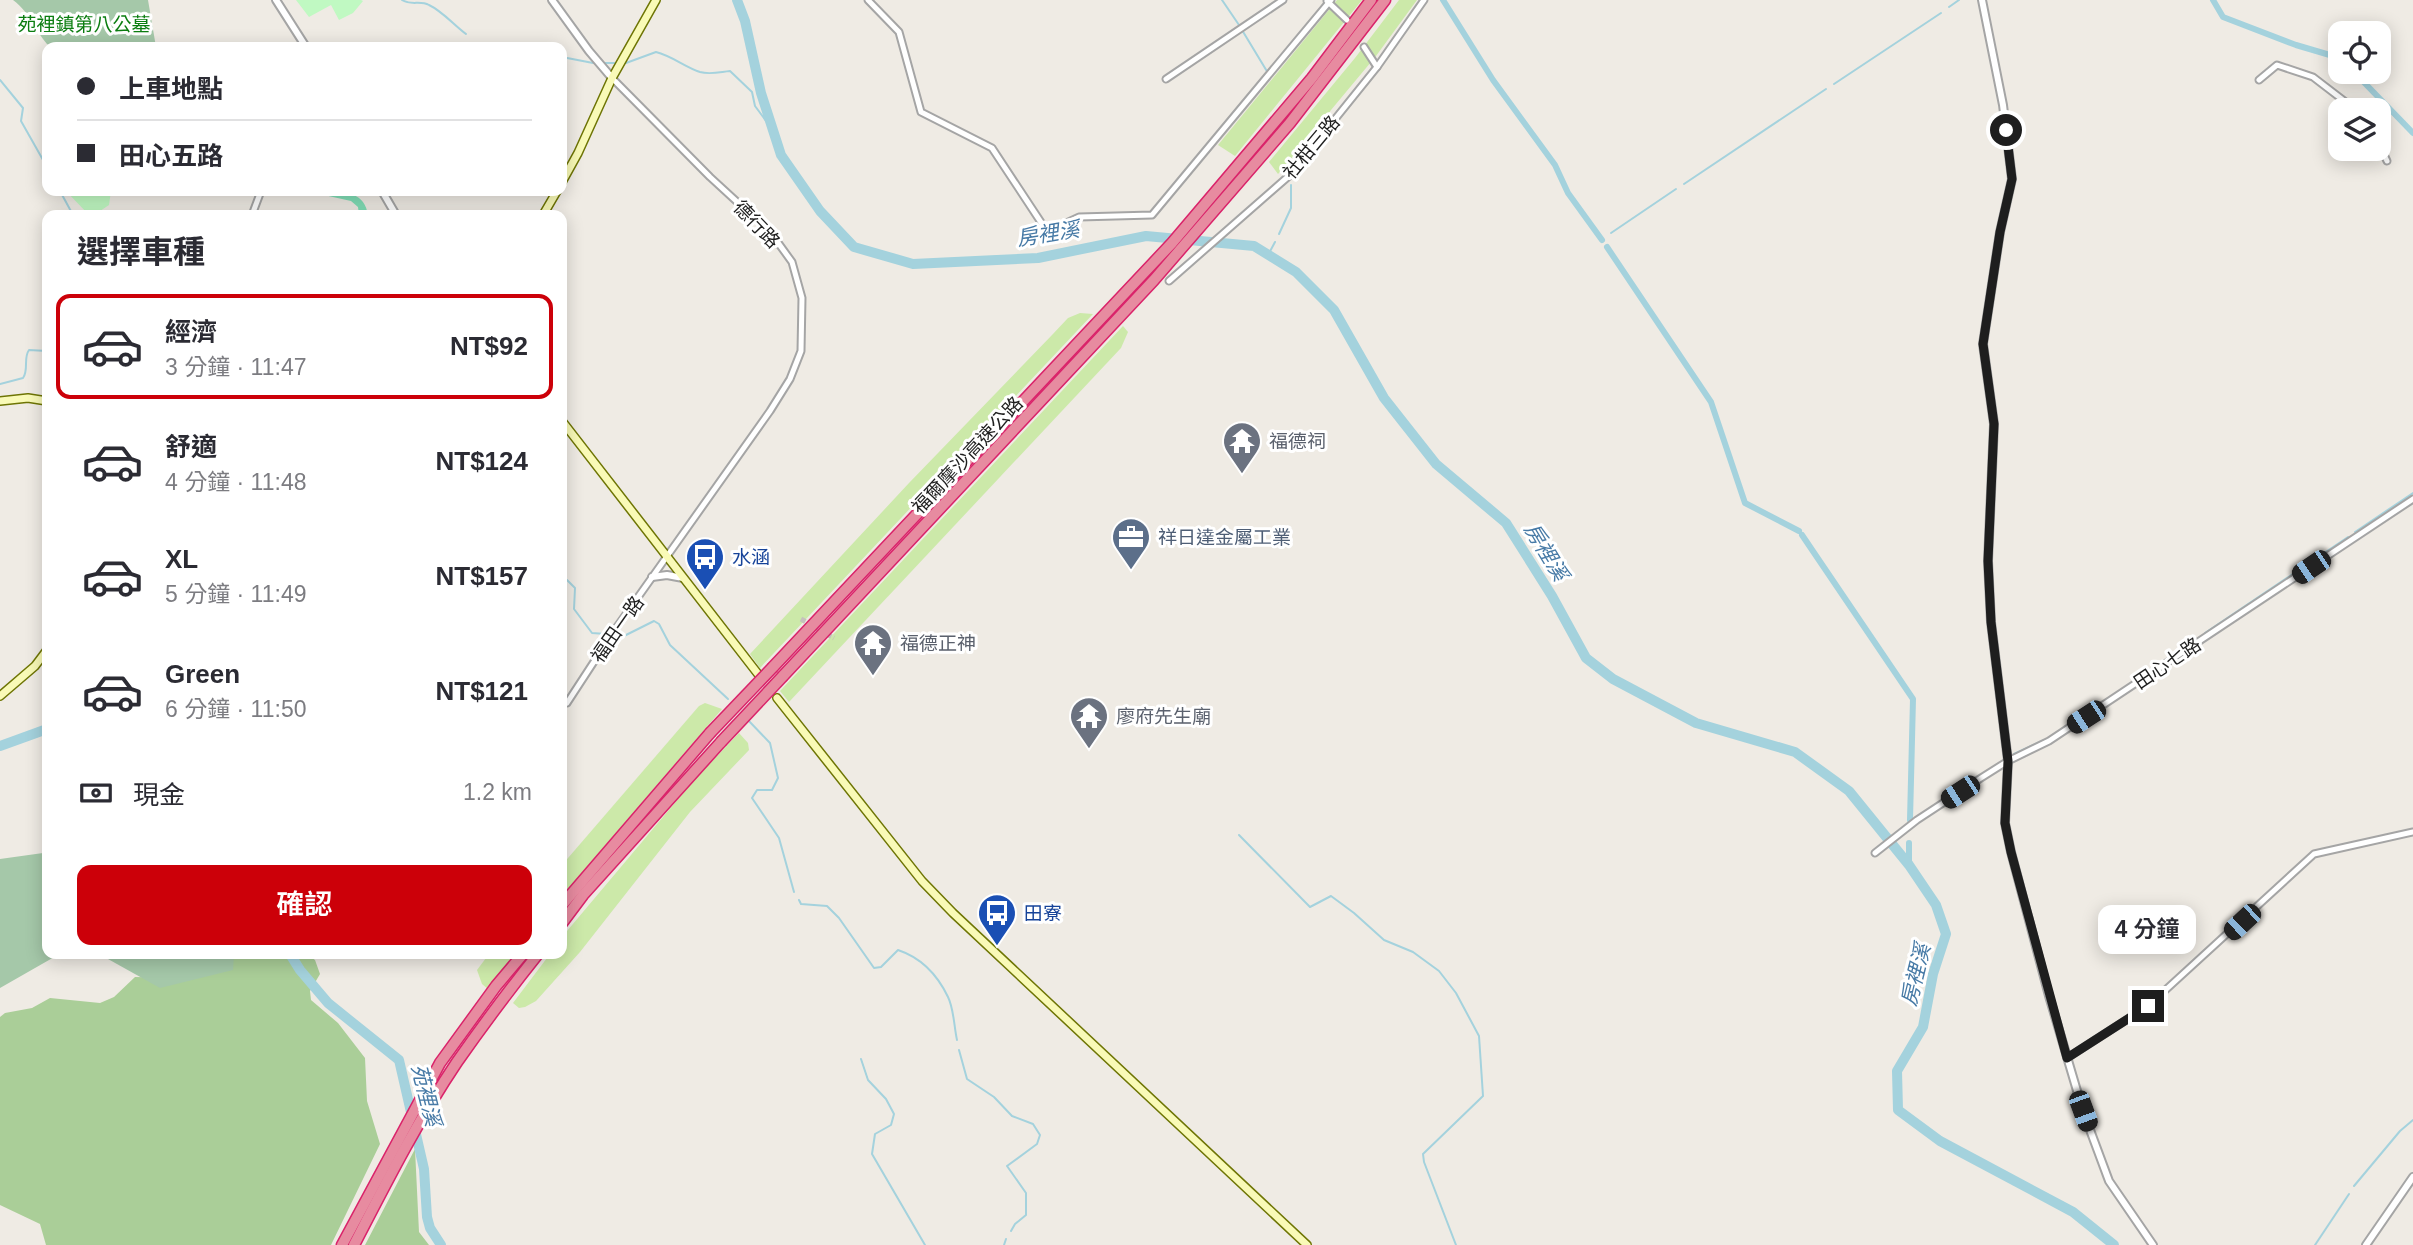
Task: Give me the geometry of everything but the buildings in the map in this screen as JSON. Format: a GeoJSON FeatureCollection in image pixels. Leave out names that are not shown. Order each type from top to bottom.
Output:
{"type":"FeatureCollection","features":[{"type":"Feature","properties":{"kind":"highway","name":"福爾摩沙高速公路"},"geometry":{"type":"LineString","coordinates":[[567,899],[710,733],[1172,243],[1312,78],[1371,0]]}},
{"type":"Feature","properties":{"kind":"highway","name":"福爾摩沙高速公路"},"geometry":{"type":"LineString","coordinates":[[567,916],[583,895],[722,742],[1101,337],[1250,171],[1314,94],[1385,0]]}},
{"type":"Feature","properties":{"kind":"highway"},"geometry":{"type":"LineString","coordinates":[[354,1245],[371,1199],[440,1063],[519,959]]}},
{"type":"Feature","properties":{"kind":"highway"},"geometry":{"type":"LineString","coordinates":[[342,1245],[456,1063],[506,992],[534,959]]}},
{"type":"Feature","properties":{"kind":"main road"},"geometry":{"type":"LineString","coordinates":[[567,173],[612,78],[656,0]]}},
{"type":"Feature","properties":{"kind":"main road"},"geometry":{"type":"LineString","coordinates":[[0,401],[28,398],[42,400]]}},
{"type":"Feature","properties":{"kind":"main road"},"geometry":{"type":"LineString","coordinates":[[567,427],[758,674]]}},
{"type":"Feature","properties":{"kind":"main road"},"geometry":{"type":"LineString","coordinates":[[0,696],[42,657]]}},
{"type":"Feature","properties":{"kind":"main road"},"geometry":{"type":"LineString","coordinates":[[777,698],[915,872],[945,905],[1307,1245]]}},
{"type":"Feature","properties":{"kind":"street"},"geometry":{"type":"LineString","coordinates":[[276,0],[303,42]]}},
{"type":"Feature","properties":{"kind":"street","name":"德行路"},"geometry":{"type":"LineString","coordinates":[[552,0],[612,78],[710,177],[771,233],[792,262],[802,298],[801,351],[790,379],[667,556]]}},
{"type":"Feature","properties":{"kind":"street"},"geometry":{"type":"LineString","coordinates":[[868,0],[899,32],[921,112],[992,148],[1052,239],[1064,224],[1079,217],[1152,215],[1329,1],[1347,20]]}},
{"type":"Feature","properties":{"kind":"street"},"geometry":{"type":"LineString","coordinates":[[1166,79],[1283,0]]}},
{"type":"Feature","properties":{"kind":"street","name":"社柑三路"},"geometry":{"type":"LineString","coordinates":[[1169,281],[1303,162],[1377,67],[1424,0]]}},
{"type":"Feature","properties":{"kind":"street"},"geometry":{"type":"LineString","coordinates":[[1982,0],[2003,105],[2012,179],[2000,232],[1983,344],[1994,424],[1988,561],[1991,622],[2008,761],[2005,823],[2083,1111],[2109,1181],[2153,1245]]}},
{"type":"Feature","properties":{"kind":"street"},"geometry":{"type":"LineString","coordinates":[[1364,47],[1377,67]]}},
{"type":"Feature","properties":{"kind":"street"},"geometry":{"type":"LineString","coordinates":[[2259,80],[2277,65],[2313,78],[2340,98]]}},
{"type":"Feature","properties":{"kind":"street","name":"田心七路"},"geometry":{"type":"LineString","coordinates":[[1876,852],[1917,820],[2008,761],[2059,734],[2413,499]]}},
{"type":"Feature","properties":{"kind":"street","name":"福田一路"},"geometry":{"type":"LineString","coordinates":[[567,697],[667,556]]}},
{"type":"Feature","properties":{"kind":"street"},"geometry":{"type":"LineString","coordinates":[[652,578],[667,575],[684,579]]}},
{"type":"Feature","properties":{"kind":"street"},"geometry":{"type":"LineString","coordinates":[[2067,1058],[2148,1006],[2314,854],[2413,832]]}},
{"type":"Feature","properties":{"kind":"street"},"geometry":{"type":"LineString","coordinates":[[2366,1245],[2413,1177]]}},
{"type":"Feature","properties":{"kind":"green space","name":"苑裡鎮第八公墓"},"geometry":{"type":"Polygon","coordinates":[[[13,0],[148,0],[155,42],[46,42],[13,0]]]}},
{"type":"Feature","properties":{"kind":"green space"},"geometry":{"type":"Polygon","coordinates":[[[296,0],[363,1],[353,13],[339,20],[331,5],[309,17],[296,0]]]}},
{"type":"Feature","properties":{"kind":"green space"},"geometry":{"type":"Polygon","coordinates":[[[1337,0],[1362,0],[1235,156],[1218,145],[1337,0]]]}},
{"type":"Feature","properties":{"kind":"green space"},"geometry":{"type":"Polygon","coordinates":[[[1399,0],[1417,0],[1318,130],[1278,174],[1269,162],[1399,0]]]}},
{"type":"Feature","properties":{"kind":"green space"},"geometry":{"type":"Polygon","coordinates":[[[71,196],[110,196],[109,205],[102,210],[84,210],[71,196]]]}},
{"type":"Feature","properties":{"kind":"green space"},"geometry":{"type":"Polygon","coordinates":[[[328,196],[355,196],[366,210],[358,210],[351,201],[328,196]]]}},
{"type":"Feature","properties":{"kind":"green space"},"geometry":{"type":"Polygon","coordinates":[[[1080,313],[1093,314],[760,668],[750,654],[1068,318],[1080,313]]]}},
{"type":"Feature","properties":{"kind":"green space"},"geometry":{"type":"Polygon","coordinates":[[[1123,326],[1128,332],[1121,348],[789,702],[780,691],[1123,326]]]}},
{"type":"Feature","properties":{"kind":"green space"},"geometry":{"type":"Polygon","coordinates":[[[705,703],[722,709],[567,890],[567,859],[699,706],[705,703]]]}},
{"type":"Feature","properties":{"kind":"green space"},"geometry":{"type":"Polygon","coordinates":[[[739,733],[748,743],[749,750],[690,812],[580,952],[536,1001],[519,1008],[513,1003],[546,959],[567,959],[567,931],[695,779],[739,733]]]}},
{"type":"Feature","properties":{"kind":"green space"},"geometry":{"type":"Polygon","coordinates":[[[42,853],[42,959],[51,959],[0,988],[0,859],[42,853]]]}},
{"type":"Feature","properties":{"kind":"green space"},"geometry":{"type":"Polygon","coordinates":[[[108,959],[234,959],[233,970],[160,988],[108,959]]]}},
{"type":"Feature","properties":{"kind":"green space"},"geometry":{"type":"Polygon","coordinates":[[[193,959],[315,960],[320,974],[310,991],[311,1000],[338,1023],[365,1058],[367,1101],[380,1144],[331,1245],[46,1245],[40,1224],[0,1205],[0,1017],[5,1013],[32,1008],[50,998],[100,1003],[114,997],[135,977],[180,978],[193,959]]]}},
{"type":"Feature","properties":{"kind":"green space"},"geometry":{"type":"Polygon","coordinates":[[[485,959],[513,959],[489,990],[482,984],[477,970],[485,959]]]}},
{"type":"Feature","properties":{"kind":"green space"},"geometry":{"type":"Polygon","coordinates":[[[415,1149],[419,1232],[429,1245],[365,1245],[415,1149]]]}},
{"type":"Feature","properties":{"kind":"waterway"},"geometry":{"type":"LineString","coordinates":[[402,0],[429,5],[466,34]]}},
{"type":"Feature","properties":{"kind":"waterway","name":"房裡溪"},"geometry":{"type":"LineString","coordinates":[[737,0],[745,21],[761,93],[781,155],[820,211],[854,247],[913,264],[1038,258],[1146,236],[1254,246],[1296,272],[1334,310],[1384,398],[1436,464],[1506,523],[1552,596],[1586,658],[1613,679],[1696,723],[1795,752],[1849,791],[1909,865],[1936,905],[1946,934],[1933,974],[1923,1027],[1897,1071],[1898,1110],[1940,1141],[2073,1212],[2114,1245]]}},
{"type":"Feature","properties":{"kind":"waterway"},"geometry":{"type":"LineString","coordinates":[[1222,0],[1239,25]]}},
{"type":"Feature","properties":{"kind":"waterway"},"geometry":{"type":"LineString","coordinates":[[1443,0],[1493,80],[1555,165],[1568,193],[1602,240]]}},
{"type":"Feature","properties":{"kind":"waterway"},"geometry":{"type":"LineString","coordinates":[[1949,7],[1959,0]]}},
{"type":"Feature","properties":{"kind":"waterway"},"geometry":{"type":"LineString","coordinates":[[2213,0],[2223,17],[2328,54]]}},
{"type":"Feature","properties":{"kind":"waterway"},"geometry":{"type":"LineString","coordinates":[[1834,84],[1941,13]]}},
{"type":"Feature","properties":{"kind":"waterway"},"geometry":{"type":"LineString","coordinates":[[1242,30],[1268,73]]}},
{"type":"Feature","properties":{"kind":"waterway"},"geometry":{"type":"LineString","coordinates":[[626,63],[656,52],[700,72],[730,71],[752,92],[755,106],[772,129]]}},
{"type":"Feature","properties":{"kind":"waterway"},"geometry":{"type":"LineString","coordinates":[[567,58],[593,63]]}},
{"type":"Feature","properties":{"kind":"waterway"},"geometry":{"type":"LineString","coordinates":[[605,63],[615,63]]}},
{"type":"Feature","properties":{"kind":"waterway"},"geometry":{"type":"LineString","coordinates":[[0,80],[23,108],[21,121],[42,158]]}},
{"type":"Feature","properties":{"kind":"waterway"},"geometry":{"type":"LineString","coordinates":[[2366,84],[2413,133]]}},
{"type":"Feature","properties":{"kind":"waterway"},"geometry":{"type":"LineString","coordinates":[[1684,184],[1826,89]]}},
{"type":"Feature","properties":{"kind":"waterway"},"geometry":{"type":"LineString","coordinates":[[1279,234],[1291,208],[1291,185]]}},
{"type":"Feature","properties":{"kind":"waterway"},"geometry":{"type":"LineString","coordinates":[[1611,233],[1676,189]]}},
{"type":"Feature","properties":{"kind":"waterway"},"geometry":{"type":"LineString","coordinates":[[63,196],[70,210]]}},
{"type":"Feature","properties":{"kind":"waterway"},"geometry":{"type":"LineString","coordinates":[[1268,255],[1275,242]]}},
{"type":"Feature","properties":{"kind":"waterway"},"geometry":{"type":"LineString","coordinates":[[1607,247],[1711,402],[1745,503],[1799,531]]}},
{"type":"Feature","properties":{"kind":"waterway"},"geometry":{"type":"LineString","coordinates":[[0,384],[23,378],[29,350],[42,351]]}},
{"type":"Feature","properties":{"kind":"waterway"},"geometry":{"type":"LineString","coordinates":[[2355,532],[2413,493]]}},
{"type":"Feature","properties":{"kind":"waterway"},"geometry":{"type":"LineString","coordinates":[[1802,535],[1913,699],[1910,820]]}},
{"type":"Feature","properties":{"kind":"waterway"},"geometry":{"type":"LineString","coordinates":[[2205,633],[2348,537]]}},
{"type":"Feature","properties":{"kind":"waterway"},"geometry":{"type":"LineString","coordinates":[[567,580],[575,588],[574,609],[592,633],[606,634]]}},
{"type":"Feature","properties":{"kind":"waterway"},"geometry":{"type":"LineString","coordinates":[[617,635],[624,636],[654,621],[659,624],[670,645],[728,699]]}},
{"type":"Feature","properties":{"kind":"waterway"},"geometry":{"type":"LineString","coordinates":[[2123,689],[2197,639]]}},
{"type":"Feature","properties":{"kind":"waterway"},"geometry":{"type":"LineString","coordinates":[[747,719],[770,743],[778,778],[772,790],[757,790],[752,798],[779,838],[794,892]]}},
{"type":"Feature","properties":{"kind":"waterway","name":"苑裡溪"},"geometry":{"type":"LineString","coordinates":[[0,746],[42,731]]}},
{"type":"Feature","properties":{"kind":"waterway"},"geometry":{"type":"LineString","coordinates":[[2014,754],[2044,740]]}},
{"type":"Feature","properties":{"kind":"waterway"},"geometry":{"type":"LineString","coordinates":[[1239,835],[1310,907],[1331,896],[1384,940],[1413,952],[1439,971],[1456,993],[1479,1036],[1483,1096],[1423,1154],[1456,1245]]}},
{"type":"Feature","properties":{"kind":"waterway"},"geometry":{"type":"LineString","coordinates":[[1909,843],[1909,865]]}},
{"type":"Feature","properties":{"kind":"waterway"},"geometry":{"type":"LineString","coordinates":[[799,900],[801,904],[827,906],[839,918],[874,968],[881,967],[898,950],[914,957],[928,968],[939,981],[950,1002],[957,1040]]}},
{"type":"Feature","properties":{"kind":"waterway","name":"苑裡溪"},"geometry":{"type":"LineString","coordinates":[[293,959],[328,1003],[399,1060],[424,1169],[427,1217],[430,1228],[441,1245]]}},
{"type":"Feature","properties":{"kind":"waterway"},"geometry":{"type":"LineString","coordinates":[[959,1050],[967,1079],[994,1097],[1012,1116],[1033,1124],[1040,1135],[1037,1144],[1007,1166],[1026,1193],[1026,1215],[1011,1231]]}},
{"type":"Feature","properties":{"kind":"waterway"},"geometry":{"type":"LineString","coordinates":[[861,1059],[868,1080],[886,1099],[894,1114],[891,1125],[875,1134],[872,1154],[925,1245]]}},
{"type":"Feature","properties":{"kind":"waterway"},"geometry":{"type":"LineString","coordinates":[[2354,1186],[2400,1131],[2413,1120]]}},
{"type":"Feature","properties":{"kind":"waterway"},"geometry":{"type":"LineString","coordinates":[[2315,1245],[2349,1194]]}},
{"type":"Feature","properties":{"kind":"waterway"},"geometry":{"type":"LineString","coordinates":[[1004,1245],[1006,1239]]}},
{"type":"Feature","properties":{"kind":"tunnel"},"geometry":{"type":"LineString","coordinates":[[801,619],[834,638]]}},
{"type":"Feature","properties":{"kind":"place","name":"福德祠"},"geometry":{"type":"Point","coordinates":[1242,475]}},
{"type":"Feature","properties":{"kind":"place","name":"祥日達金屬工業"},"geometry":{"type":"Point","coordinates":[1131,571]}},
{"type":"Feature","properties":{"kind":"place","name":"水涵"},"geometry":{"type":"Point","coordinates":[705,591]}},
{"type":"Feature","properties":{"kind":"place","name":"福德正神"},"geometry":{"type":"Point","coordinates":[873,677]}},
{"type":"Feature","properties":{"kind":"place","name":"廖府先生廟"},"geometry":{"type":"Point","coordinates":[1089,750]}},
{"type":"Feature","properties":{"kind":"place","name":"田寮"},"geometry":{"type":"Point","coordinates":[997,947]}},
{"type":"Feature","properties":{"kind":"route"},"geometry":{"type":"LineString","coordinates":[[2006,130],[2012,179],[2000,232],[1983,344],[1993,401],[1988,561],[1991,622],[2008,761],[2005,823],[2067,1058],[2148,1006]]}}]}
